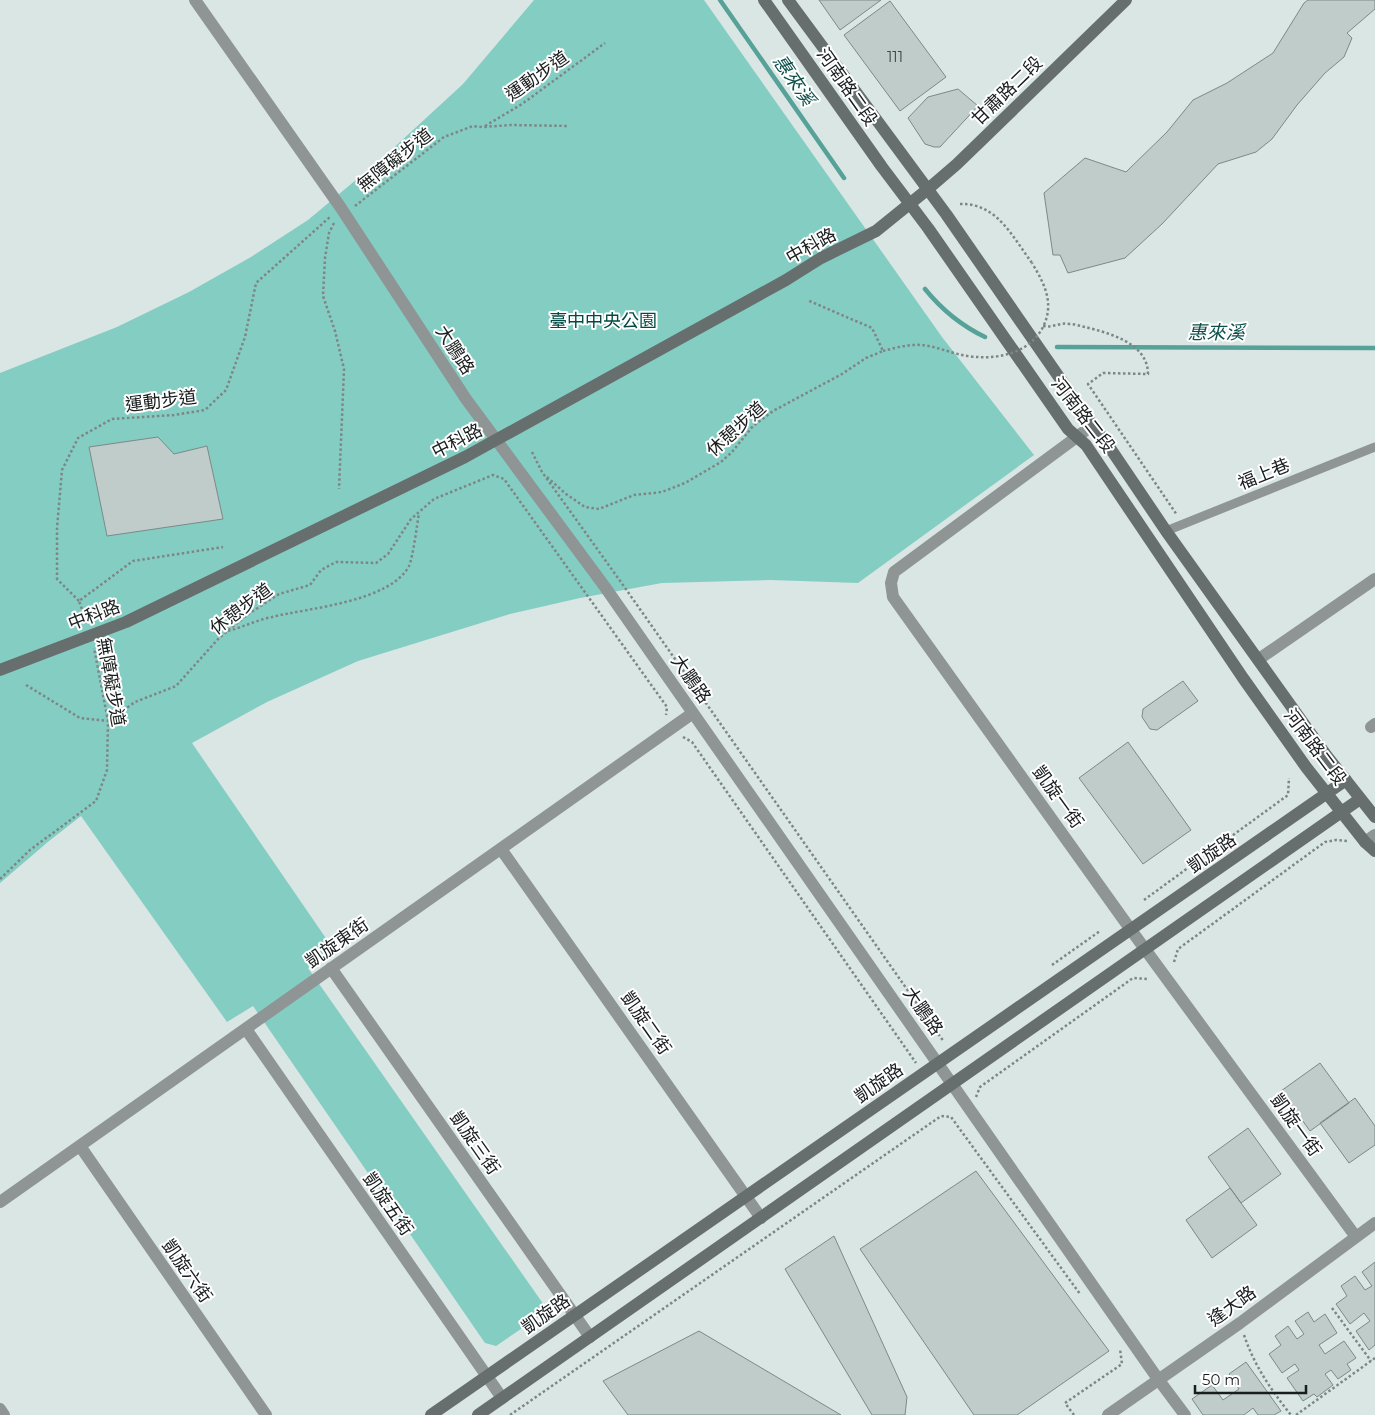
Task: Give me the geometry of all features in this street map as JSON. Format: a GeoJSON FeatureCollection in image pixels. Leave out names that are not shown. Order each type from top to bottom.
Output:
{"type":"FeatureCollection","features":[{"type":"Feature","properties":{"kind":"street","name":"大鵬路"},"geometry":{"type":"LineString","coordinates":[[195,0],[341,208],[466,399],[605,587],[1185,1415]]}},
{"type":"Feature","properties":{"kind":"street","name":"河南路二段"},"geometry":{"type":"LineString","coordinates":[[764,0],[1068,429],[1086,445],[1223,649],[1306,767],[1375,851]]}},
{"type":"Feature","properties":{"kind":"street","name":"河南路二段"},"geometry":{"type":"LineString","coordinates":[[788,0],[928,190],[1108,445],[1166,531],[1346,780],[1375,817]]}},
{"type":"Feature","properties":{"kind":"street","name":"甘肅路二段"},"geometry":{"type":"LineString","coordinates":[[910,204],[957,164],[1121,2]]}},
{"type":"Feature","properties":{"kind":"street","name":"中科路"},"geometry":{"type":"LineString","coordinates":[[0,670],[126,622],[470,455],[786,280],[821,258],[876,231],[910,204]]}},
{"type":"Feature","properties":{"kind":"street","name":"凱旋一街"},"geometry":{"type":"LineString","coordinates":[[1093,425],[894,572],[891,591],[893,598],[1356,1237]]}},
{"type":"Feature","properties":{"kind":"street"},"geometry":{"type":"LineString","coordinates":[[1259,659],[1375,579]]}},
{"type":"Feature","properties":{"kind":"street","name":"凱旋東街"},"geometry":{"type":"LineString","coordinates":[[0,1202],[694,713]]}},
{"type":"Feature","properties":{"kind":"street","name":"凱旋路"},"geometry":{"type":"LineString","coordinates":[[431,1415],[1346,780]]}},
{"type":"Feature","properties":{"kind":"street"},"geometry":{"type":"LineString","coordinates":[[478,1415],[1360,799]]}},
{"type":"Feature","properties":{"kind":"street","name":"凱旋二街"},"geometry":{"type":"LineString","coordinates":[[501,849],[760,1218]]}},
{"type":"Feature","properties":{"kind":"street","name":"凱旋三街"},"geometry":{"type":"LineString","coordinates":[[332,968],[590,1337]]}},
{"type":"Feature","properties":{"kind":"street","name":"凱旋五街"},"geometry":{"type":"LineString","coordinates":[[246,1028],[502,1398]]}},
{"type":"Feature","properties":{"kind":"street","name":"凱旋六街"},"geometry":{"type":"LineString","coordinates":[[80,1146],[266,1415]]}},
{"type":"Feature","properties":{"kind":"street","name":"逢大路"},"geometry":{"type":"LineString","coordinates":[[1108,1415],[1158,1378],[1240,1323],[1375,1223]]}},
{"type":"Feature","properties":{"kind":"street"},"geometry":{"type":"LineString","coordinates":[[0,1409],[4,1415]]}},
{"type":"Feature","properties":{"kind":"lane","name":"福上巷"},"geometry":{"type":"LineString","coordinates":[[1166,531],[1375,447]]}},
{"type":"Feature","properties":{"kind":"path","name":"運動步道"},"geometry":{"type":"LineString","coordinates":[[483,127],[522,104],[604,43]]}},
{"type":"Feature","properties":{"kind":"path","name":"無障礙步道"},"geometry":{"type":"LineString","coordinates":[[341,208],[356,206],[444,137],[473,126],[570,126]]}},
{"type":"Feature","properties":{"kind":"path"},"geometry":{"type":"LineString","coordinates":[[960,204],[972,204],[994,214],[1002,221],[1032,263],[1048,292],[1049,306],[1043,326],[1054,327],[1065,323],[1072,324],[1118,337],[1141,354],[1148,364],[1148,374],[1104,373],[1088,384],[1177,514]]}},
{"type":"Feature","properties":{"kind":"path"},"geometry":{"type":"LineString","coordinates":[[338,489],[344,369],[335,331],[323,296],[328,233],[341,208]]}},
{"type":"Feature","properties":{"kind":"path","name":"運動步道"},"geometry":{"type":"LineString","coordinates":[[79,601],[57,579],[57,528],[62,470],[78,438],[112,419],[174,415],[205,410],[226,390],[245,337],[256,284],[341,208]]}},
{"type":"Feature","properties":{"kind":"path"},"geometry":{"type":"LineString","coordinates":[[807,300],[872,328],[883,351]]}},
{"type":"Feature","properties":{"kind":"path","name":"休憩步道"},"geometry":{"type":"LineString","coordinates":[[534,466],[566,494],[585,507],[599,509],[634,495],[662,492],[685,483],[721,462],[732,452],[752,426],[773,411],[842,374],[866,358],[883,351],[920,345],[932,346],[962,355],[978,357],[1000,356],[1017,351],[1028,345],[1043,326]]}},
{"type":"Feature","properties":{"kind":"path"},"geometry":{"type":"LineString","coordinates":[[532,452],[542,472],[943,1042],[949,1039]]}},
{"type":"Feature","properties":{"kind":"path","name":"休憩步道"},"geometry":{"type":"LineString","coordinates":[[108,721],[135,702],[176,686],[203,654],[227,632],[247,615],[279,594],[310,585],[321,570],[336,562],[376,563],[388,554],[411,519],[434,499],[493,475],[504,479],[590,599],[667,707],[666,717]]}},
{"type":"Feature","properties":{"kind":"path"},"geometry":{"type":"LineString","coordinates":[[227,632],[270,617],[353,600],[377,592],[397,580],[409,566],[419,512]]}},
{"type":"Feature","properties":{"kind":"path"},"geometry":{"type":"LineString","coordinates":[[79,601],[133,561],[223,547]]}},
{"type":"Feature","properties":{"kind":"path","name":"無障礙步道"},"geometry":{"type":"LineString","coordinates":[[0,880],[30,850],[96,801],[107,770],[108,721],[91,635],[79,601]]}},
{"type":"Feature","properties":{"kind":"path"},"geometry":{"type":"LineString","coordinates":[[26,685],[80,718],[108,721]]}},
{"type":"Feature","properties":{"kind":"path"},"geometry":{"type":"LineString","coordinates":[[682,737],[692,742],[916,1063],[913,1066]]}},
{"type":"Feature","properties":{"kind":"path"},"geometry":{"type":"LineString","coordinates":[[1144,900],[1288,795],[1289,778]]}},
{"type":"Feature","properties":{"kind":"path"},"geometry":{"type":"LineString","coordinates":[[1174,962],[1178,948],[1326,842],[1365,839]]}},
{"type":"Feature","properties":{"kind":"path"},"geometry":{"type":"LineString","coordinates":[[1052,965],[1100,931]]}},
{"type":"Feature","properties":{"kind":"path"},"geometry":{"type":"LineString","coordinates":[[976,1098],[980,1087],[1133,978],[1148,979]]}},
{"type":"Feature","properties":{"kind":"path"},"geometry":{"type":"LineString","coordinates":[[510,1415],[941,1116],[951,1117],[1085,1301]]}},
{"type":"Feature","properties":{"kind":"path"},"geometry":{"type":"LineString","coordinates":[[1332,1308],[1371,1361]]}},
{"type":"Feature","properties":{"kind":"path"},"geometry":{"type":"LineString","coordinates":[[1240,1323],[1260,1373],[1290,1415]]}},
{"type":"Feature","properties":{"kind":"path"},"geometry":{"type":"LineString","coordinates":[[1074,1415],[1065,1403],[1122,1364],[1120,1349]]}},
{"type":"Feature","properties":{"kind":"path"},"geometry":{"type":"LineString","coordinates":[[1296,1415],[1375,1358]]}},
{"type":"Feature","properties":{"kind":"green space","name":"臺中中央公園"},"geometry":{"type":"Polygon","coordinates":[[[534,0],[704,0],[942,337],[1034,455],[858,583],[771,580],[662,583],[580,598],[510,614],[358,661],[267,702],[192,743],[334,950],[308,968],[544,1305],[543,1314],[496,1346],[485,1343],[253,1006],[227,1022],[81,816],[0,883],[0,373],[117,327],[189,292],[251,257],[308,220],[387,154],[463,84],[534,0]]]}},
{"type":"Feature","properties":{"kind":"building"},"geometry":{"type":"Polygon","coordinates":[[[819,0],[881,0],[840,30],[819,0]]]}},
{"type":"Feature","properties":{"kind":"building"},"geometry":{"type":"Polygon","coordinates":[[[1308,0],[1375,0],[1375,9],[1347,33],[1352,38],[1344,57],[1325,73],[1297,105],[1272,139],[1256,152],[1218,164],[1162,224],[1125,258],[1068,273],[1060,255],[1053,255],[1044,193],[1085,158],[1126,172],[1167,132],[1193,100],[1227,83],[1273,53],[1304,3],[1308,0]]]}},
{"type":"Feature","properties":{"kind":"building"},"geometry":{"type":"Polygon","coordinates":[[[890,1],[946,77],[900,111],[844,35],[890,1]]]}},
{"type":"Feature","properties":{"kind":"building"},"geometry":{"type":"Polygon","coordinates":[[[958,89],[978,106],[940,147],[925,144],[908,118],[928,97],[958,89]]]}},
{"type":"Feature","properties":{"kind":"building"},"geometry":{"type":"Polygon","coordinates":[[[158,437],[174,454],[207,446],[223,519],[107,536],[89,447],[158,437]]]}},
{"type":"Feature","properties":{"kind":"building"},"geometry":{"type":"Polygon","coordinates":[[[1183,681],[1198,701],[1157,730],[1150,729],[1142,717],[1143,709],[1183,681]]]}},
{"type":"Feature","properties":{"kind":"building"},"geometry":{"type":"Polygon","coordinates":[[[1128,742],[1191,830],[1143,864],[1079,778],[1128,742]]]}},
{"type":"Feature","properties":{"kind":"building"},"geometry":{"type":"Polygon","coordinates":[[[1320,1063],[1349,1103],[1310,1131],[1281,1091],[1320,1063]]]}},
{"type":"Feature","properties":{"kind":"building"},"geometry":{"type":"Polygon","coordinates":[[[1355,1098],[1375,1126],[1375,1145],[1349,1163],[1320,1123],[1355,1098]]]}},
{"type":"Feature","properties":{"kind":"building"},"geometry":{"type":"Polygon","coordinates":[[[1248,1128],[1281,1174],[1241,1203],[1208,1157],[1248,1128]]]}},
{"type":"Feature","properties":{"kind":"building"},"geometry":{"type":"Polygon","coordinates":[[[976,1171],[1109,1351],[1017,1415],[974,1415],[860,1249],[976,1171]]]}},
{"type":"Feature","properties":{"kind":"building"},"geometry":{"type":"Polygon","coordinates":[[[1230,1188],[1257,1225],[1212,1258],[1186,1220],[1230,1188]]]}},
{"type":"Feature","properties":{"kind":"building"},"geometry":{"type":"Polygon","coordinates":[[[834,1236],[907,1397],[905,1415],[872,1415],[785,1269],[834,1236]]]}},
{"type":"Feature","properties":{"kind":"building"},"geometry":{"type":"Polygon","coordinates":[[[1375,1262],[1375,1345],[1369,1350],[1356,1331],[1370,1321],[1364,1313],[1350,1324],[1336,1304],[1347,1296],[1341,1286],[1355,1276],[1365,1290],[1372,1286],[1362,1272],[1375,1262]]]}},
{"type":"Feature","properties":{"kind":"building"},"geometry":{"type":"Polygon","coordinates":[[[1308,1312],[1314,1322],[1325,1314],[1337,1333],[1319,1345],[1325,1354],[1344,1341],[1356,1358],[1347,1364],[1351,1370],[1338,1379],[1331,1370],[1325,1374],[1333,1385],[1317,1397],[1314,1394],[1303,1401],[1287,1378],[1299,1370],[1295,1364],[1282,1373],[1269,1354],[1281,1345],[1275,1336],[1288,1326],[1297,1339],[1304,1334],[1295,1321],[1308,1312]]]}},
{"type":"Feature","properties":{"kind":"building"},"geometry":{"type":"Polygon","coordinates":[[[699,1331],[841,1415],[628,1415],[603,1381],[699,1331]]]}},
{"type":"Feature","properties":{"kind":"building"},"geometry":{"type":"Polygon","coordinates":[[[1246,1362],[1281,1411],[1274,1415],[1258,1415],[1253,1408],[1244,1415],[1203,1415],[1192,1399],[1212,1385],[1223,1400],[1239,1389],[1229,1374],[1246,1362]]]}},
{"type":"Feature","properties":{"kind":"waterway","name":"惠來溪"},"geometry":{"type":"LineString","coordinates":[[720,0],[844,178]]}},
{"type":"Feature","properties":{"kind":"waterway","name":"惠來溪"},"geometry":{"type":"LineString","coordinates":[[925,289],[952,316],[985,337]]}},
{"type":"Feature","properties":{"kind":"waterway","name":"惠來溪"},"geometry":{"type":"LineString","coordinates":[[1057,347],[1375,348]]}}]}
